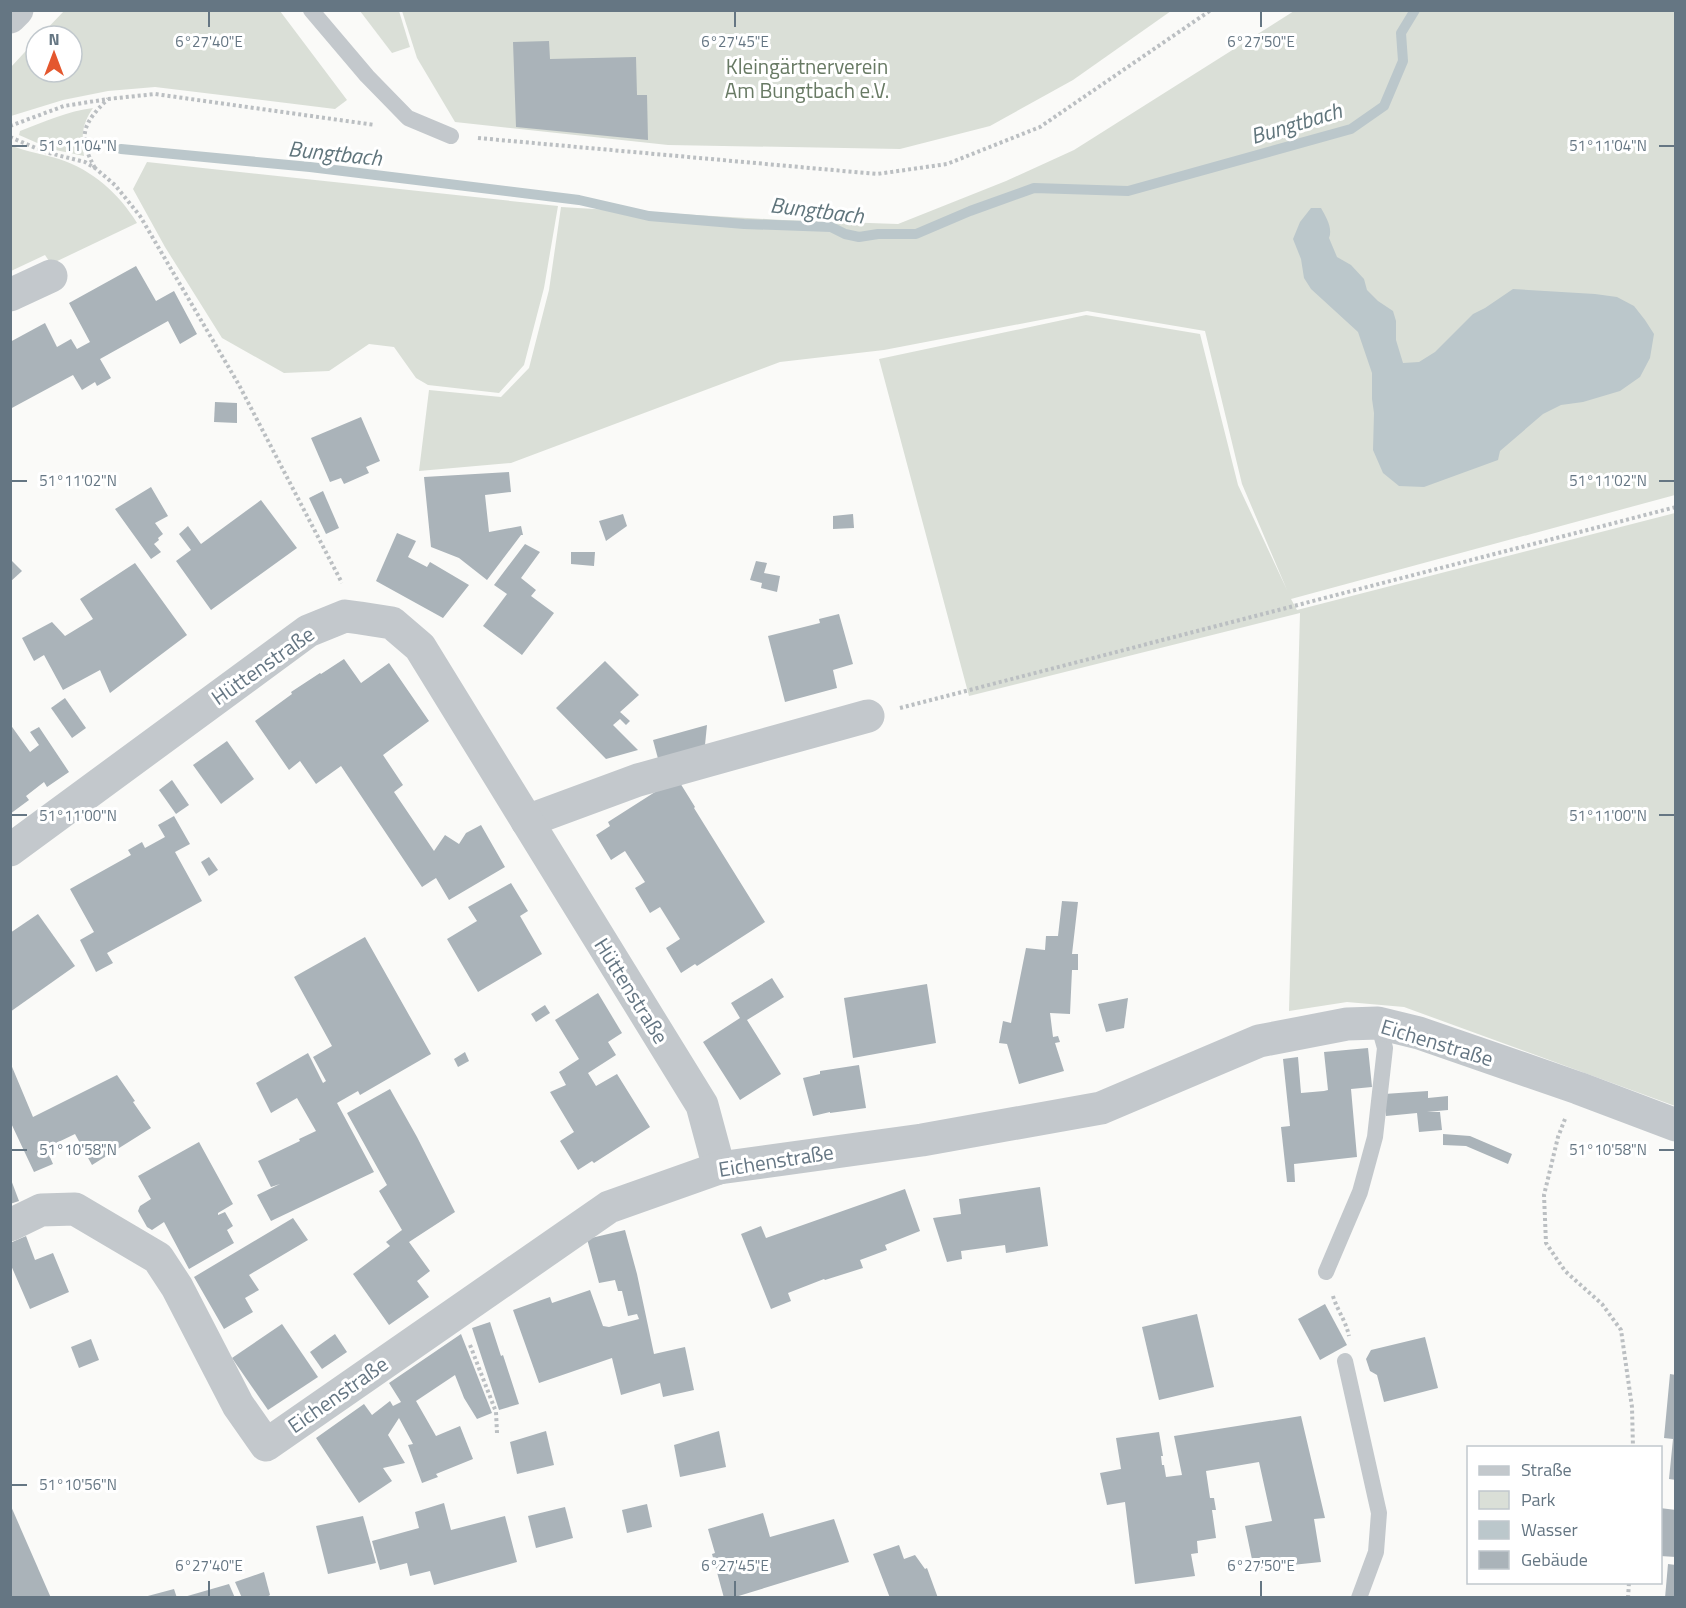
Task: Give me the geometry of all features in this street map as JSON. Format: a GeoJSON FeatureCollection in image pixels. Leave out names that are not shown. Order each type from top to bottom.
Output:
{"type":"FeatureCollection","features":[{"type":"Feature","properties":{"kind":"street"},"geometry":{"type":"LineString","coordinates":[[10,17],[17,10]]}},
{"type":"Feature","properties":{"kind":"street"},"geometry":{"type":"LineString","coordinates":[[10,295],[51,276]]}},
{"type":"Feature","properties":{"kind":"street","name":"Hüttenstraße"},"geometry":{"type":"LineString","coordinates":[[10,850],[308,631],[345,616],[392,623],[420,647],[702,1106],[719,1168]]}},
{"type":"Feature","properties":{"kind":"street"},"geometry":{"type":"LineString","coordinates":[[527,821],[638,780],[868,716]]}},
{"type":"Feature","properties":{"kind":"street","name":"Eichenstraße"},"geometry":{"type":"LineString","coordinates":[[10,1225],[41,1210],[75,1209],[158,1258],[177,1287],[238,1405],[266,1445],[609,1207],[719,1168],[922,1140],[1101,1108],[1259,1041],[1347,1023],[1378,1023],[1419,1033],[1578,1088],[1676,1125]]}},
{"type":"Feature","properties":{"kind":"lane"},"geometry":{"type":"LineString","coordinates":[[310,10],[367,76],[408,118],[451,136]]}},
{"type":"Feature","properties":{"kind":"lane"},"geometry":{"type":"LineString","coordinates":[[1326,1272],[1360,1192],[1375,1137],[1385,1048],[1378,1023]]}},
{"type":"Feature","properties":{"kind":"lane"},"geometry":{"type":"LineString","coordinates":[[1345,1361],[1380,1514],[1376,1552],[1359,1598]]}},
{"type":"Feature","properties":{"kind":"path"},"geometry":{"type":"LineString","coordinates":[[451,136],[877,174],[947,164],[1040,128],[1211,10]]}},
{"type":"Feature","properties":{"kind":"path"},"geometry":{"type":"LineString","coordinates":[[10,126],[64,106],[155,94],[380,126]]}},
{"type":"Feature","properties":{"kind":"path"},"geometry":{"type":"LineString","coordinates":[[95,168],[86,147],[85,129],[88,120],[108,99]]}},
{"type":"Feature","properties":{"kind":"path"},"geometry":{"type":"LineString","coordinates":[[10,137],[45,152],[85,162],[95,168],[114,185],[140,216],[239,385],[345,588],[345,616]]}},
{"type":"Feature","properties":{"kind":"path"},"geometry":{"type":"LineString","coordinates":[[868,716],[1676,507]]}},
{"type":"Feature","properties":{"kind":"path"},"geometry":{"type":"LineString","coordinates":[[1578,1088],[1558,1137],[1544,1195],[1546,1244],[1565,1271],[1602,1304],[1622,1330],[1632,1407],[1633,1446]]}},
{"type":"Feature","properties":{"kind":"path"},"geometry":{"type":"LineString","coordinates":[[1326,1272],[1336,1304],[1347,1324],[1351,1345],[1345,1361]]}},
{"type":"Feature","properties":{"kind":"path"},"geometry":{"type":"LineString","coordinates":[[450,1318],[465,1333],[495,1412],[497,1433]]}},
{"type":"Feature","properties":{"kind":"green space"},"geometry":{"type":"Polygon","coordinates":[[[64,11],[280,11],[347,100],[335,109],[155,87],[108,91],[63,100],[11,116],[11,67],[24,53],[24,84],[84,84],[84,24],[52,24],[64,11]]]}},
{"type":"Feature","properties":{"kind":"green space"},"geometry":{"type":"Polygon","coordinates":[[[360,11],[399,11],[410,47],[392,53],[360,11]]]}},
{"type":"Feature","properties":{"kind":"green space","name":"Kleingärtnerverein Am Bungtbach e.V."},"geometry":{"type":"Polygon","coordinates":[[[402,11],[1171,11],[1073,80],[990,126],[900,149],[668,145],[455,122],[417,58],[402,11]]]}},
{"type":"Feature","properties":{"kind":"green space"},"geometry":{"type":"Polygon","coordinates":[[[1294,11],[1675,11],[1675,495],[1291,599],[1297,610],[1675,513],[1675,1106],[1404,1007],[1347,1002],[1289,1011],[1300,613],[969,696],[879,359],[1086,315],[1200,334],[1238,485],[1287,590],[1242,484],[1205,331],[1087,311],[884,350],[780,362],[511,463],[419,471],[429,390],[501,397],[529,368],[549,290],[561,207],[898,224],[1006,181],[1074,150],[1294,11]]]}},
{"type":"Feature","properties":{"kind":"green space"},"geometry":{"type":"Polygon","coordinates":[[[93,108],[83,131],[84,156],[51,149],[19,135],[20,131],[47,121],[93,108]]]}},
{"type":"Feature","properties":{"kind":"green space"},"geometry":{"type":"Polygon","coordinates":[[[10,145],[59,159],[94,176],[122,202],[137,223],[51,264],[45,255],[11,271],[10,145]]]}},
{"type":"Feature","properties":{"kind":"green space"},"geometry":{"type":"Polygon","coordinates":[[[147,162],[558,206],[544,288],[524,365],[499,393],[428,385],[416,378],[394,347],[369,344],[329,371],[284,373],[222,338],[165,247],[133,189],[147,162]]]}},
{"type":"Feature","properties":{"kind":"water"},"geometry":{"type":"Polygon","coordinates":[[[1311,208],[1321,208],[1325,215],[1330,226],[1329,238],[1337,257],[1351,265],[1364,279],[1367,290],[1393,311],[1396,321],[1396,340],[1403,363],[1419,362],[1435,352],[1473,314],[1513,289],[1617,297],[1634,306],[1654,334],[1650,358],[1640,377],[1620,391],[1583,402],[1561,405],[1543,414],[1500,451],[1498,460],[1424,487],[1399,486],[1383,473],[1373,450],[1372,373],[1358,332],[1311,289],[1304,278],[1301,259],[1293,239],[1300,222],[1311,208]]]}},
{"type":"Feature","properties":{"kind":"building"},"geometry":{"type":"Polygon","coordinates":[[[549,41],[550,59],[636,57],[637,95],[647,95],[648,140],[516,127],[513,42],[549,41]]]}},
{"type":"Feature","properties":{"kind":"building"},"geometry":{"type":"Polygon","coordinates":[[[136,266],[156,301],[174,291],[197,334],[180,344],[168,321],[100,359],[111,378],[97,386],[95,382],[82,390],[73,375],[10,409],[10,342],[45,323],[57,347],[71,339],[77,349],[90,342],[69,303],[136,266]]]}},
{"type":"Feature","properties":{"kind":"building"},"geometry":{"type":"Polygon","coordinates":[[[215,402],[237,403],[237,423],[214,422],[215,402]]]}},
{"type":"Feature","properties":{"kind":"building"},"geometry":{"type":"Polygon","coordinates":[[[361,417],[380,461],[366,467],[369,473],[344,484],[341,478],[330,482],[311,438],[361,417]]]}},
{"type":"Feature","properties":{"kind":"building"},"geometry":{"type":"Polygon","coordinates":[[[509,472],[511,492],[485,495],[489,532],[521,526],[523,535],[487,580],[459,558],[431,547],[424,477],[509,472]]]}},
{"type":"Feature","properties":{"kind":"building"},"geometry":{"type":"Polygon","coordinates":[[[151,487],[168,516],[155,523],[163,534],[154,544],[161,552],[151,559],[115,509],[151,487]]]}},
{"type":"Feature","properties":{"kind":"building"},"geometry":{"type":"Polygon","coordinates":[[[323,491],[339,528],[326,534],[309,498],[323,491]]]}},
{"type":"Feature","properties":{"kind":"building"},"geometry":{"type":"Polygon","coordinates":[[[261,500],[297,548],[211,610],[176,561],[191,550],[179,534],[188,526],[201,544],[261,500]]]}},
{"type":"Feature","properties":{"kind":"building"},"geometry":{"type":"Polygon","coordinates":[[[623,514],[627,526],[606,541],[599,521],[623,514]]]}},
{"type":"Feature","properties":{"kind":"building"},"geometry":{"type":"Polygon","coordinates":[[[853,514],[854,528],[833,529],[833,516],[853,514]]]}},
{"type":"Feature","properties":{"kind":"building"},"geometry":{"type":"Polygon","coordinates":[[[397,533],[416,541],[408,557],[427,567],[430,562],[469,585],[443,618],[376,581],[397,533]]]}},
{"type":"Feature","properties":{"kind":"building"},"geometry":{"type":"Polygon","coordinates":[[[525,544],[540,552],[521,578],[536,590],[531,596],[554,613],[522,655],[483,626],[507,594],[494,585],[525,544]]]}},
{"type":"Feature","properties":{"kind":"building"},"geometry":{"type":"Polygon","coordinates":[[[571,552],[595,552],[594,566],[571,564],[571,552]]]}},
{"type":"Feature","properties":{"kind":"building"},"geometry":{"type":"Polygon","coordinates":[[[10,559],[22,571],[10,582],[10,559]]]}},
{"type":"Feature","properties":{"kind":"building"},"geometry":{"type":"Polygon","coordinates":[[[756,561],[767,563],[764,573],[780,576],[777,592],[761,588],[762,583],[750,580],[756,561]]]}},
{"type":"Feature","properties":{"kind":"building"},"geometry":{"type":"Polygon","coordinates":[[[135,563],[187,635],[110,693],[100,670],[63,690],[44,655],[34,661],[22,638],[52,622],[65,636],[93,619],[80,599],[135,563]]]}},
{"type":"Feature","properties":{"kind":"building"},"geometry":{"type":"Polygon","coordinates":[[[839,614],[853,664],[833,670],[837,688],[785,702],[768,636],[820,623],[819,619],[839,614]]]}},
{"type":"Feature","properties":{"kind":"building"},"geometry":{"type":"Polygon","coordinates":[[[344,659],[361,683],[389,663],[429,721],[383,755],[403,785],[394,792],[434,851],[445,835],[459,844],[466,833],[481,825],[505,867],[449,900],[436,878],[422,887],[341,766],[316,784],[300,761],[289,770],[255,721],[292,694],[291,692],[344,659]]]}},
{"type":"Feature","properties":{"kind":"building"},"geometry":{"type":"Polygon","coordinates":[[[605,661],[639,695],[620,712],[630,721],[626,725],[620,719],[613,725],[638,750],[606,759],[556,708],[605,661]]]}},
{"type":"Feature","properties":{"kind":"building"},"geometry":{"type":"Polygon","coordinates":[[[65,698],[86,728],[72,738],[51,708],[65,698]]]}},
{"type":"Feature","properties":{"kind":"building"},"geometry":{"type":"Polygon","coordinates":[[[10,724],[30,752],[39,745],[30,732],[39,727],[69,772],[47,787],[44,782],[26,796],[29,800],[10,814],[10,724]]]}},
{"type":"Feature","properties":{"kind":"building"},"geometry":{"type":"Polygon","coordinates":[[[707,725],[704,755],[660,766],[653,740],[707,725]]]}},
{"type":"Feature","properties":{"kind":"building"},"geometry":{"type":"Polygon","coordinates":[[[227,741],[254,779],[221,804],[193,765],[227,741]]]}},
{"type":"Feature","properties":{"kind":"building"},"geometry":{"type":"Polygon","coordinates":[[[677,778],[765,922],[697,966],[695,964],[681,973],[666,948],[680,939],[660,907],[650,913],[635,888],[645,882],[625,851],[611,860],[596,835],[610,826],[608,822],[677,778]]]}},
{"type":"Feature","properties":{"kind":"building"},"geometry":{"type":"Polygon","coordinates":[[[172,780],[189,805],[176,814],[159,790],[172,780]]]}},
{"type":"Feature","properties":{"kind":"building"},"geometry":{"type":"Polygon","coordinates":[[[174,816],[190,844],[175,852],[202,901],[107,953],[113,963],[96,972],[80,940],[94,932],[70,889],[131,855],[128,850],[142,842],[145,848],[165,837],[158,825],[174,816]]]}},
{"type":"Feature","properties":{"kind":"building"},"geometry":{"type":"Polygon","coordinates":[[[209,857],[218,870],[209,876],[201,862],[209,857]]]}},
{"type":"Feature","properties":{"kind":"building"},"geometry":{"type":"Polygon","coordinates":[[[511,883],[528,911],[520,916],[542,954],[478,992],[447,939],[477,921],[468,907],[511,883]]]}},
{"type":"Feature","properties":{"kind":"building"},"geometry":{"type":"Polygon","coordinates":[[[1062,901],[1078,902],[1072,954],[1078,954],[1078,970],[1072,970],[1070,1014],[1050,1013],[1053,1037],[1058,1036],[1060,1042],[1055,1043],[1064,1071],[1019,1084],[1007,1044],[999,1043],[1003,1021],[1011,1023],[1026,948],[1045,950],[1046,936],[1058,936],[1062,901]]]}},
{"type":"Feature","properties":{"kind":"building"},"geometry":{"type":"Polygon","coordinates":[[[38,914],[75,966],[10,1012],[10,933],[38,914]]]}},
{"type":"Feature","properties":{"kind":"building"},"geometry":{"type":"Polygon","coordinates":[[[365,937],[431,1054],[360,1095],[358,1091],[337,1103],[374,1172],[271,1221],[257,1195],[280,1184],[271,1187],[258,1161],[316,1131],[297,1098],[271,1113],[256,1083],[308,1053],[323,1083],[326,1081],[313,1057],[332,1046],[294,977],[365,937]]]}},
{"type":"Feature","properties":{"kind":"building"},"geometry":{"type":"Polygon","coordinates":[[[772,978],[784,997],[747,1020],[781,1074],[740,1100],[703,1042],[740,1018],[731,1003],[772,978]]]}},
{"type":"Feature","properties":{"kind":"building"},"geometry":{"type":"Polygon","coordinates":[[[927,984],[936,1043],[853,1058],[844,998],[927,984]]]}},
{"type":"Feature","properties":{"kind":"building"},"geometry":{"type":"Polygon","coordinates":[[[598,993],[622,1033],[608,1042],[616,1055],[588,1073],[596,1086],[617,1074],[650,1127],[594,1163],[592,1161],[578,1170],[560,1141],[574,1132],[550,1092],[566,1085],[559,1072],[579,1059],[555,1020],[598,993]]]}},
{"type":"Feature","properties":{"kind":"building"},"geometry":{"type":"Polygon","coordinates":[[[1128,998],[1124,1028],[1106,1032],[1098,1004],[1128,998]]]}},
{"type":"Feature","properties":{"kind":"building"},"geometry":{"type":"Polygon","coordinates":[[[545,1005],[550,1013],[536,1022],[531,1014],[545,1005]]]}},
{"type":"Feature","properties":{"kind":"building"},"geometry":{"type":"Polygon","coordinates":[[[1368,1048],[1372,1087],[1351,1089],[1357,1157],[1294,1164],[1295,1182],[1287,1182],[1281,1127],[1290,1126],[1283,1059],[1298,1057],[1301,1093],[1324,1091],[1328,1090],[1324,1052],[1368,1048]]]}},
{"type":"Feature","properties":{"kind":"building"},"geometry":{"type":"Polygon","coordinates":[[[465,1052],[469,1061],[458,1067],[454,1059],[465,1052]]]}},
{"type":"Feature","properties":{"kind":"building"},"geometry":{"type":"Polygon","coordinates":[[[10,1062],[33,1117],[117,1075],[151,1128],[92,1165],[75,1134],[46,1148],[53,1164],[34,1172],[10,1121],[10,1062]]]}},
{"type":"Feature","properties":{"kind":"building"},"geometry":{"type":"Polygon","coordinates":[[[859,1065],[866,1108],[813,1116],[803,1078],[820,1074],[820,1071],[859,1065]]]}},
{"type":"Feature","properties":{"kind":"building"},"geometry":{"type":"Polygon","coordinates":[[[390,1089],[455,1212],[409,1242],[430,1271],[417,1281],[429,1297],[389,1325],[353,1274],[390,1246],[386,1242],[402,1230],[379,1191],[387,1185],[347,1113],[390,1089]]]}},
{"type":"Feature","properties":{"kind":"building"},"geometry":{"type":"Polygon","coordinates":[[[1428,1091],[1428,1098],[1448,1096],[1448,1110],[1427,1112],[1440,1112],[1442,1130],[1419,1132],[1417,1113],[1386,1116],[1384,1094],[1428,1091]]]}},
{"type":"Feature","properties":{"kind":"building"},"geometry":{"type":"Polygon","coordinates":[[[1443,1134],[1470,1136],[1512,1154],[1508,1164],[1466,1146],[1443,1145],[1443,1134]]]}},
{"type":"Feature","properties":{"kind":"building"},"geometry":{"type":"Polygon","coordinates":[[[199,1142],[233,1204],[218,1215],[225,1212],[233,1226],[227,1230],[234,1243],[189,1269],[164,1222],[152,1230],[147,1227],[138,1211],[140,1206],[151,1199],[138,1176],[199,1142]]]}},
{"type":"Feature","properties":{"kind":"building"},"geometry":{"type":"Polygon","coordinates":[[[10,1177],[19,1201],[10,1204],[10,1177]]]}},
{"type":"Feature","properties":{"kind":"building"},"geometry":{"type":"Polygon","coordinates":[[[1040,1187],[1048,1246],[1006,1253],[1005,1245],[961,1251],[962,1259],[947,1262],[933,1218],[961,1214],[959,1199],[1040,1187]]]}},
{"type":"Feature","properties":{"kind":"building"},"geometry":{"type":"Polygon","coordinates":[[[905,1189],[920,1231],[885,1245],[887,1250],[860,1260],[863,1268],[824,1279],[788,1293],[791,1301],[771,1309],[741,1234],[761,1226],[766,1238],[905,1189]]]}},
{"type":"Feature","properties":{"kind":"building"},"geometry":{"type":"Polygon","coordinates":[[[293,1218],[308,1240],[249,1275],[259,1290],[245,1298],[253,1312],[224,1329],[194,1277],[293,1218]]]}},
{"type":"Feature","properties":{"kind":"building"},"geometry":{"type":"Polygon","coordinates":[[[625,1230],[654,1354],[685,1347],[694,1390],[663,1397],[660,1383],[621,1395],[612,1358],[539,1383],[513,1310],[550,1297],[552,1303],[590,1290],[603,1326],[609,1327],[639,1319],[637,1314],[628,1316],[622,1291],[618,1291],[615,1280],[599,1283],[587,1239],[625,1230]]]}},
{"type":"Feature","properties":{"kind":"building"},"geometry":{"type":"Polygon","coordinates":[[[26,1236],[35,1260],[53,1253],[69,1292],[30,1309],[10,1263],[10,1243],[26,1236]]]}},
{"type":"Feature","properties":{"kind":"building"},"geometry":{"type":"Polygon","coordinates":[[[1325,1304],[1347,1345],[1320,1360],[1298,1319],[1325,1304]]]}},
{"type":"Feature","properties":{"kind":"building"},"geometry":{"type":"Polygon","coordinates":[[[1197,1314],[1214,1387],[1159,1400],[1142,1327],[1197,1314]]]}},
{"type":"Feature","properties":{"kind":"building"},"geometry":{"type":"Polygon","coordinates":[[[490,1322],[519,1404],[499,1410],[472,1328],[490,1322]]]}},
{"type":"Feature","properties":{"kind":"building"},"geometry":{"type":"Polygon","coordinates":[[[282,1324],[318,1377],[268,1410],[232,1358],[282,1324]]]}},
{"type":"Feature","properties":{"kind":"building"},"geometry":{"type":"Polygon","coordinates":[[[335,1334],[347,1352],[322,1369],[310,1352],[335,1334]]]}},
{"type":"Feature","properties":{"kind":"building"},"geometry":{"type":"Polygon","coordinates":[[[461,1334],[492,1413],[477,1419],[464,1398],[455,1375],[416,1401],[436,1436],[460,1426],[473,1459],[436,1474],[438,1477],[422,1483],[408,1445],[413,1444],[399,1418],[388,1435],[405,1463],[383,1468],[392,1481],[359,1503],[316,1438],[364,1404],[372,1415],[390,1401],[393,1406],[401,1402],[389,1383],[461,1334]]]}},
{"type":"Feature","properties":{"kind":"building"},"geometry":{"type":"Polygon","coordinates":[[[1425,1337],[1438,1388],[1384,1402],[1377,1375],[1370,1371],[1366,1359],[1371,1350],[1425,1337]]]}},
{"type":"Feature","properties":{"kind":"building"},"geometry":{"type":"Polygon","coordinates":[[[91,1339],[99,1360],[79,1368],[71,1347],[91,1339]]]}},
{"type":"Feature","properties":{"kind":"building"},"geometry":{"type":"Polygon","coordinates":[[[1670,1374],[1676,1375],[1676,1480],[1669,1479],[1673,1439],[1664,1438],[1670,1374]]]}},
{"type":"Feature","properties":{"kind":"building"},"geometry":{"type":"Polygon","coordinates":[[[1301,1416],[1325,1518],[1314,1519],[1321,1562],[1254,1569],[1245,1526],[1272,1521],[1259,1462],[1206,1471],[1210,1498],[1214,1498],[1216,1510],[1212,1510],[1216,1538],[1197,1541],[1198,1553],[1191,1554],[1195,1576],[1135,1584],[1125,1502],[1107,1505],[1100,1473],[1121,1469],[1116,1438],[1159,1432],[1163,1456],[1161,1456],[1162,1465],[1164,1465],[1166,1477],[1182,1475],[1174,1436],[1301,1416]]]}},
{"type":"Feature","properties":{"kind":"building"},"geometry":{"type":"Polygon","coordinates":[[[546,1431],[554,1465],[517,1474],[510,1442],[546,1431]]]}},
{"type":"Feature","properties":{"kind":"building"},"geometry":{"type":"Polygon","coordinates":[[[719,1431],[726,1467],[680,1477],[674,1445],[719,1431]]]}},
{"type":"Feature","properties":{"kind":"building"},"geometry":{"type":"Polygon","coordinates":[[[444,1503],[451,1530],[505,1516],[517,1562],[434,1585],[430,1571],[410,1576],[407,1563],[380,1570],[372,1541],[419,1528],[415,1512],[444,1503]]]}},
{"type":"Feature","properties":{"kind":"building"},"geometry":{"type":"Polygon","coordinates":[[[10,1504],[51,1598],[10,1598],[10,1504]]]}},
{"type":"Feature","properties":{"kind":"building"},"geometry":{"type":"Polygon","coordinates":[[[647,1504],[652,1527],[627,1533],[622,1510],[647,1504]]]}},
{"type":"Feature","properties":{"kind":"building"},"geometry":{"type":"Polygon","coordinates":[[[565,1507],[573,1538],[536,1548],[528,1516],[565,1507]]]}},
{"type":"Feature","properties":{"kind":"building"},"geometry":{"type":"Polygon","coordinates":[[[1662,1508],[1676,1510],[1676,1557],[1662,1556],[1662,1508]]]}},
{"type":"Feature","properties":{"kind":"building"},"geometry":{"type":"Polygon","coordinates":[[[763,1513],[770,1537],[834,1519],[849,1562],[732,1598],[724,1598],[708,1529],[763,1513]]]}},
{"type":"Feature","properties":{"kind":"building"},"geometry":{"type":"Polygon","coordinates":[[[363,1516],[376,1563],[328,1574],[316,1526],[363,1516]]]}},
{"type":"Feature","properties":{"kind":"building"},"geometry":{"type":"Polygon","coordinates":[[[899,1545],[904,1559],[915,1555],[925,1569],[927,1568],[938,1598],[890,1598],[873,1554],[899,1545]]]}},
{"type":"Feature","properties":{"kind":"building"},"geometry":{"type":"Polygon","coordinates":[[[1668,1564],[1676,1565],[1676,1598],[1665,1598],[1668,1564]]]}},
{"type":"Feature","properties":{"kind":"building"},"geometry":{"type":"Polygon","coordinates":[[[264,1572],[270,1595],[265,1598],[242,1598],[235,1582],[264,1572]]]}},
{"type":"Feature","properties":{"kind":"building"},"geometry":{"type":"Polygon","coordinates":[[[229,1584],[235,1598],[184,1597],[229,1584]]]}},
{"type":"Feature","properties":{"kind":"building"},"geometry":{"type":"Polygon","coordinates":[[[174,1589],[177,1598],[144,1598],[144,1597],[174,1589]]]}},
{"type":"Feature","properties":{"kind":"waterway","name":"Bungtbach"},"geometry":{"type":"LineString","coordinates":[[121,149],[310,167],[579,200],[649,216],[744,224],[831,227],[845,234],[859,237],[878,234],[916,234],[970,211],[1034,188],[1128,191],[1351,129],[1384,106],[1403,61],[1401,33],[1415,10]]}}]}
